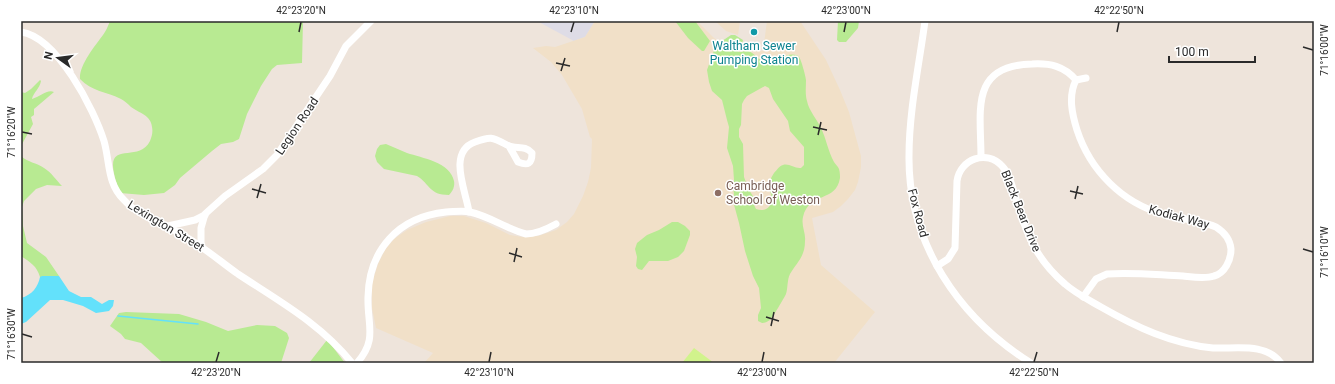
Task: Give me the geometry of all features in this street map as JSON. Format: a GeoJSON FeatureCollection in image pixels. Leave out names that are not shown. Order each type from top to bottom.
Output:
{"type":"FeatureCollection","features":[{"type":"Feature","properties":{"kind":"street","name":"Legion Road"},"geometry":{"type":"LineString","coordinates":[[168,226],[195,220],[205,214],[225,196],[263,169],[278,155],[330,76],[348,44],[371,21]]}},
{"type":"Feature","properties":{"kind":"street","name":"Fox Road"},"geometry":{"type":"LineString","coordinates":[[925,21],[911,126],[909,170],[916,214],[937,266],[959,300],[997,339],[1031,363]]}},
{"type":"Feature","properties":{"kind":"street","name":"Lexington Street"},"geometry":{"type":"LineString","coordinates":[[21,32],[36,36],[52,50],[81,92],[99,127],[107,150],[110,176],[117,192],[124,201],[137,211],[168,226],[201,246],[232,269],[281,301],[314,325],[335,343],[352,363]]}},
{"type":"Feature","properties":{"kind":"street"},"geometry":{"type":"LineString","coordinates":[[937,266],[948,259],[955,248],[958,175],[967,163],[981,157],[982,97],[986,85],[996,73],[1011,66],[1028,64],[1045,64],[1062,68],[1076,80],[1086,78]]}},
{"type":"Feature","properties":{"kind":"street","name":"Kodiak Way"},"geometry":{"type":"LineString","coordinates":[[1076,80],[1072,89],[1071,99],[1075,123],[1088,155],[1101,175],[1118,191],[1141,206],[1162,214],[1216,227],[1229,240],[1231,249],[1226,265],[1223,270],[1215,276],[1199,277],[1107,274],[1096,279],[1083,296]]}},
{"type":"Feature","properties":{"kind":"street"},"geometry":{"type":"LineString","coordinates":[[469,212],[464,194],[460,163],[461,156],[468,145],[485,138],[496,138],[509,146]]}},
{"type":"Feature","properties":{"kind":"street","name":"Black Bear Drive"},"geometry":{"type":"LineString","coordinates":[[981,157],[996,160],[1004,168],[1026,232],[1037,254],[1047,268],[1071,289],[1126,321],[1179,342],[1202,346],[1261,349],[1273,355],[1281,363]]}},
{"type":"Feature","properties":{"kind":"street"},"geometry":{"type":"LineString","coordinates":[[357,363],[365,352],[370,339],[368,301],[370,278],[374,263],[384,246],[400,229],[421,218],[436,214],[469,212],[526,234],[534,234],[556,224]]}},
{"type":"Feature","properties":{"kind":"street"},"geometry":{"type":"LineString","coordinates":[[201,246],[201,228],[205,214]]}},
{"type":"Feature","properties":{"kind":"shaded area"},"geometry":{"type":"Polygon","coordinates":[[[537,21],[595,21],[585,37],[574,41],[537,21]]]}},
{"type":"Feature","properties":{"kind":"shaded area","name":"Cambridge School of Weston"},"geometry":{"type":"Polygon","coordinates":[[[595,21],[697,21],[714,38],[727,46],[739,49],[763,51],[767,21],[800,21],[826,60],[840,90],[849,112],[861,156],[861,167],[858,182],[855,190],[848,199],[833,212],[812,218],[821,265],[875,312],[834,363],[424,363],[433,353],[376,328],[372,308],[372,283],[378,264],[385,250],[394,239],[407,230],[426,222],[450,216],[464,216],[486,223],[510,235],[522,237],[538,236],[556,230],[567,222],[574,214],[588,182],[591,168],[592,139],[590,137],[582,109],[562,75],[551,62],[533,48],[546,46],[555,47],[585,37],[595,21]]]}},
{"type":"Feature","properties":{"kind":"shaded area"},"geometry":{"type":"Polygon","coordinates":[[[715,21],[740,21],[738,35],[726,31],[715,21]]]}},
{"type":"Feature","properties":{"kind":"green space"},"geometry":{"type":"Polygon","coordinates":[[[110,21],[303,21],[302,63],[277,65],[272,69],[261,86],[247,114],[239,139],[233,142],[221,144],[164,193],[144,195],[120,193],[114,174],[113,163],[116,157],[122,154],[137,152],[144,148],[150,141],[152,131],[151,123],[147,117],[122,100],[94,89],[80,79],[80,74],[85,62],[110,21]]]}},
{"type":"Feature","properties":{"kind":"green space"},"geometry":{"type":"Polygon","coordinates":[[[675,21],[695,21],[710,41],[704,51],[702,51],[688,38],[675,21]]]}},
{"type":"Feature","properties":{"kind":"green space"},"geometry":{"type":"Polygon","coordinates":[[[838,21],[859,21],[858,28],[846,42],[839,42],[837,40],[838,21]]]}},
{"type":"Feature","properties":{"kind":"green space"},"geometry":{"type":"Polygon","coordinates":[[[731,35],[735,35],[743,40],[742,44],[738,45],[736,50],[739,52],[751,52],[765,63],[772,62],[788,55],[795,55],[799,57],[806,78],[806,96],[808,105],[821,128],[834,163],[840,171],[838,186],[833,191],[811,203],[806,209],[803,217],[805,238],[804,251],[790,274],[785,296],[769,321],[764,323],[758,321],[758,315],[761,308],[759,288],[753,276],[745,251],[733,201],[733,166],[727,148],[729,127],[722,100],[712,91],[709,82],[707,70],[716,45],[731,35]],[[765,86],[747,96],[744,100],[742,104],[741,125],[739,129],[739,137],[743,144],[744,177],[754,198],[754,205],[756,209],[760,210],[767,209],[770,205],[771,194],[769,184],[778,168],[785,165],[790,165],[801,168],[804,165],[804,147],[790,131],[788,121],[773,99],[769,88],[765,86]]]}},
{"type":"Feature","properties":{"kind":"green space"},"geometry":{"type":"Polygon","coordinates":[[[40,80],[40,84],[32,99],[46,92],[54,92],[34,109],[34,115],[31,117],[33,124],[21,146],[21,92],[25,93],[40,80]]]}},
{"type":"Feature","properties":{"kind":"green space"},"geometry":{"type":"Polygon","coordinates":[[[386,144],[407,153],[435,162],[447,169],[454,181],[453,190],[449,195],[442,195],[430,188],[417,176],[384,169],[377,162],[375,156],[380,145],[386,144]]]}},
{"type":"Feature","properties":{"kind":"green space"},"geometry":{"type":"Polygon","coordinates":[[[21,156],[47,170],[62,186],[47,185],[36,189],[24,201],[22,207],[23,226],[27,243],[46,257],[59,276],[40,277],[35,267],[21,256],[21,156]]]}},
{"type":"Feature","properties":{"kind":"green space"},"geometry":{"type":"Polygon","coordinates":[[[672,222],[678,222],[690,231],[684,251],[678,257],[668,261],[649,261],[642,270],[638,269],[636,266],[637,257],[635,249],[637,243],[647,235],[672,222]]]}},
{"type":"Feature","properties":{"kind":"green space"},"geometry":{"type":"Polygon","coordinates":[[[119,313],[179,314],[206,322],[228,331],[257,325],[275,326],[287,333],[289,338],[281,363],[163,363],[141,343],[125,339],[110,326],[119,313]]]}},
{"type":"Feature","properties":{"kind":"green space"},"geometry":{"type":"Polygon","coordinates":[[[327,340],[345,363],[309,363],[327,340]]]}},
{"type":"Feature","properties":{"kind":"green space"},"geometry":{"type":"Polygon","coordinates":[[[694,348],[714,363],[682,363],[694,348]]]}},
{"type":"Feature","properties":{"kind":"water"},"geometry":{"type":"Polygon","coordinates":[[[59,276],[69,291],[81,297],[91,297],[102,304],[109,300],[114,300],[113,306],[109,311],[96,313],[83,306],[63,300],[50,300],[26,322],[21,324],[21,298],[34,290],[40,277],[59,276]]]}},
{"type":"Feature","properties":{"kind":"waterway"},"geometry":{"type":"LineString","coordinates":[[118,316],[198,324]]}},
{"type":"Feature","properties":{"kind":"place","name":"Waltham Sewer Pumping Station"},"geometry":{"type":"Point","coordinates":[754,32]}},
{"type":"Feature","properties":{"kind":"place","name":"Cambridge School of Weston"},"geometry":{"type":"Point","coordinates":[718,193]}}]}
